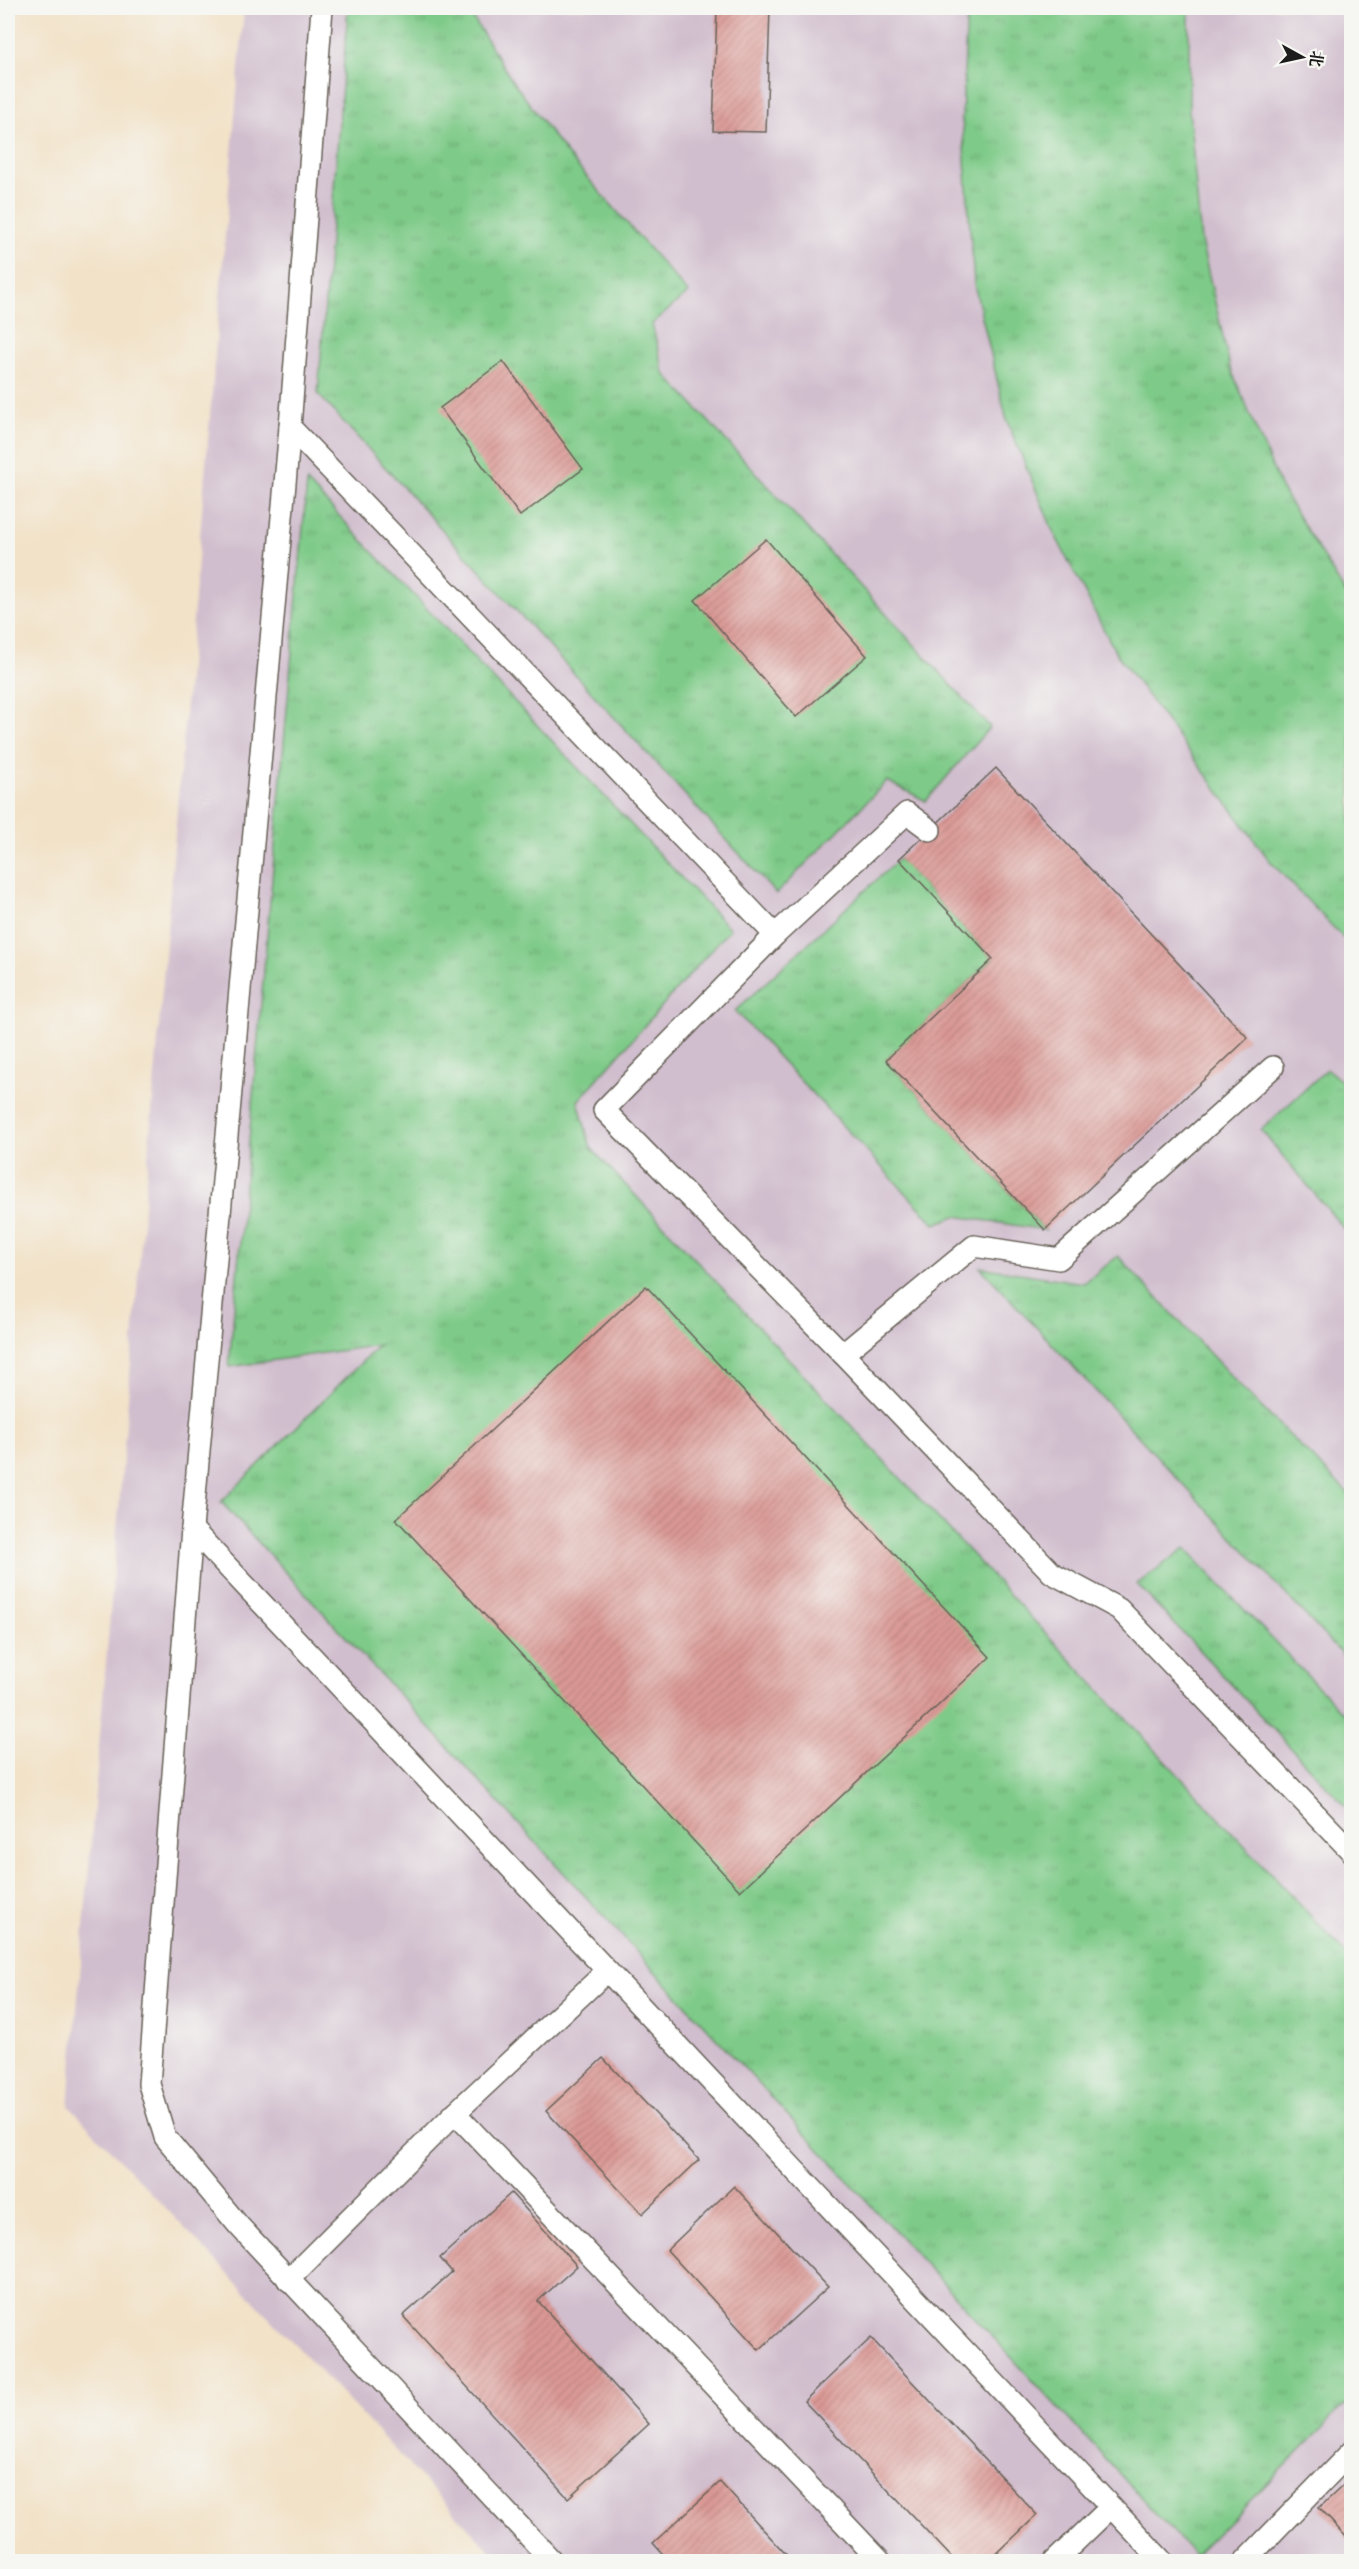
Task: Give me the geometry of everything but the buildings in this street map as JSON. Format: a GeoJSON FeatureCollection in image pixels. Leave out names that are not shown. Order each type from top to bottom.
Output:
{"type":"FeatureCollection","features":[{"type":"Feature","properties":{"kind":"lane"},"geometry":{"type":"LineString","coordinates":[[322,8],[290,427],[192,1529],[148,2084],[165,2137],[239,2226],[553,2562]]}},
{"type":"Feature","properties":{"kind":"lane"},"geometry":{"type":"LineString","coordinates":[[290,427],[775,935]]}},
{"type":"Feature","properties":{"kind":"lane"},"geometry":{"type":"LineString","coordinates":[[930,830],[907,813],[775,935],[604,1110],[843,1354],[1052,1573],[1119,1609],[1352,1852]]}},
{"type":"Feature","properties":{"kind":"lane"},"geometry":{"type":"LineString","coordinates":[[843,1354],[974,1246],[1059,1259],[1273,1067]]}},
{"type":"Feature","properties":{"kind":"lane"},"geometry":{"type":"LineString","coordinates":[[192,1529],[1162,2562]]}},
{"type":"Feature","properties":{"kind":"lane"},"geometry":{"type":"LineString","coordinates":[[288,2280],[454,2113],[607,1971]]}},
{"type":"Feature","properties":{"kind":"lane"},"geometry":{"type":"LineString","coordinates":[[454,2113],[881,2562]]}},
{"type":"Feature","properties":{"kind":"lane"},"geometry":{"type":"LineString","coordinates":[[1244,2562],[1352,2451]]}},
{"type":"Feature","properties":{"kind":"lane"},"geometry":{"type":"LineString","coordinates":[[1054,2562],[1111,2507]]}},
{"type":"Feature","properties":{"kind":"shaded area"},"geometry":{"type":"Polygon","coordinates":[[[244,8],[1351,8],[1351,2561],[500,2561],[69,2106],[244,8]]]}},
{"type":"Feature","properties":{"kind":"green space"},"geometry":{"type":"Polygon","coordinates":[[[348,8],[467,8],[511,79],[566,153],[688,293],[652,324],[664,373],[990,727],[926,801],[887,781],[776,894],[318,394],[348,8]]]}},
{"type":"Feature","properties":{"kind":"green space"},"geometry":{"type":"Polygon","coordinates":[[[967,8],[1189,8],[1189,110],[1201,241],[1230,367],[1281,488],[1351,602],[1351,946],[1270,861],[1116,653],[1054,533],[1007,421],[974,284],[962,118],[967,8]]]}},
{"type":"Feature","properties":{"kind":"green space"},"geometry":{"type":"Polygon","coordinates":[[[307,482],[730,929],[578,1101],[591,1148],[1351,1959],[1351,2399],[1195,2556],[221,1502],[379,1345],[229,1367],[307,482]]]}},
{"type":"Feature","properties":{"kind":"green space"},"geometry":{"type":"Polygon","coordinates":[[[899,859],[993,959],[886,1060],[1045,1230],[956,1216],[935,1224],[735,1011],[899,859]]]}},
{"type":"Feature","properties":{"kind":"green space"},"geometry":{"type":"Polygon","coordinates":[[[1327,1069],[1351,1089],[1351,1237],[1261,1130],[1327,1069]]]}},
{"type":"Feature","properties":{"kind":"green space"},"geometry":{"type":"Polygon","coordinates":[[[1118,1256],[1246,1392],[1351,1496],[1351,1664],[980,1267],[1084,1283],[1118,1256]]]}},
{"type":"Feature","properties":{"kind":"green space"},"geometry":{"type":"Polygon","coordinates":[[[1185,1548],[1351,1721],[1351,1812],[1137,1584],[1185,1548]]]}}]}
